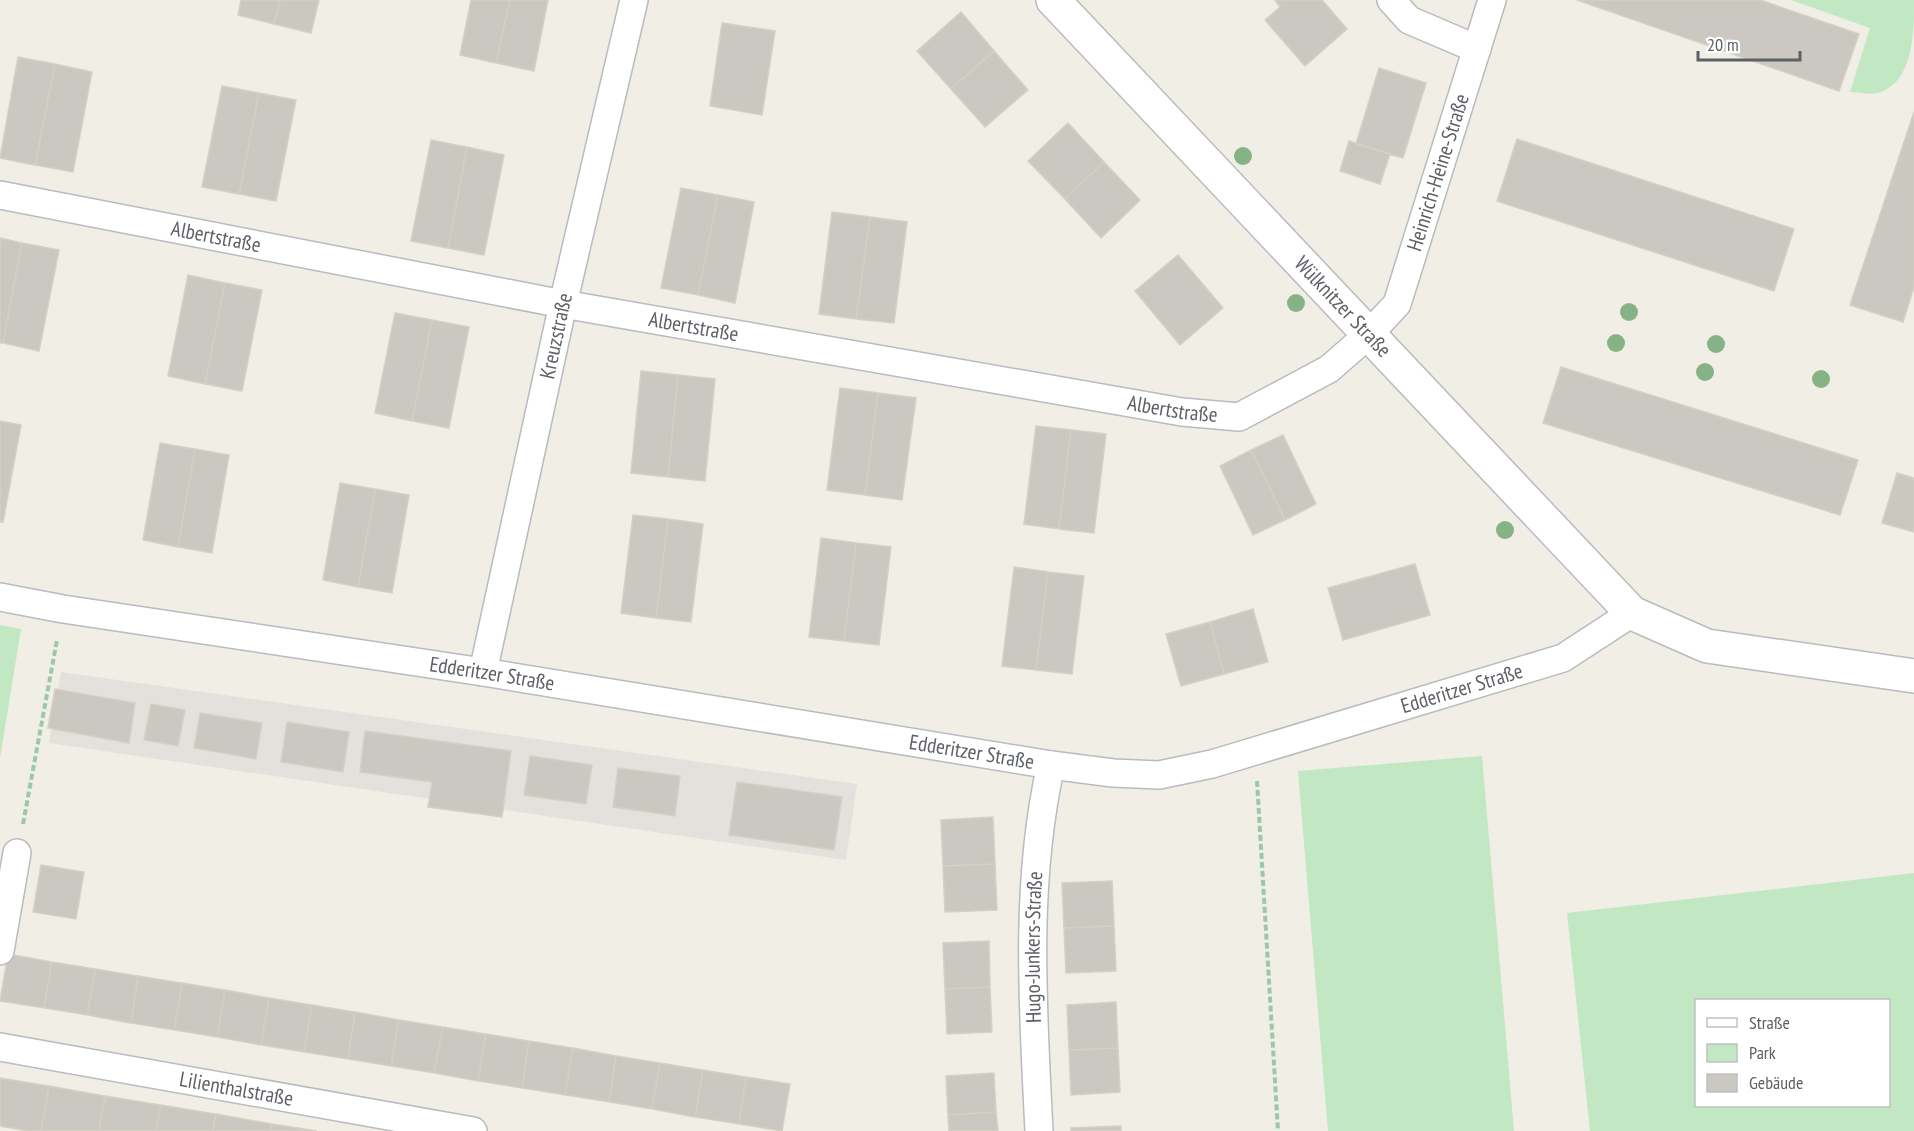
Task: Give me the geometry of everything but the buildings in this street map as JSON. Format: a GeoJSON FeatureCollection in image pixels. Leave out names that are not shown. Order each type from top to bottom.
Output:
{"type":"FeatureCollection","features":[{"type":"Feature","properties":{"kind":"street","name":"Kreuzstraße"},"geometry":{"type":"LineString","coordinates":[[483,672],[563,304],[634,0]]}},
{"type":"Feature","properties":{"kind":"street","name":"Wülknitzer Straße"},"geometry":{"type":"LineString","coordinates":[[1053,0],[1632,613]]}},
{"type":"Feature","properties":{"kind":"street"},"geometry":{"type":"LineString","coordinates":[[1391,0],[1409,20],[1477,49]]}},
{"type":"Feature","properties":{"kind":"street","name":"Heinrich-Heine-Straße"},"geometry":{"type":"LineString","coordinates":[[1369,334],[1397,304],[1492,0]]}},
{"type":"Feature","properties":{"kind":"street","name":"Albertstraße"},"geometry":{"type":"LineString","coordinates":[[0,195],[563,304],[1170,410],[1239,417],[1329,369],[1369,334]]}},
{"type":"Feature","properties":{"kind":"street","name":"Edderitzer Straße"},"geometry":{"type":"LineString","coordinates":[[0,597],[63,609],[483,672],[1051,765],[1113,773],[1159,775],[1212,764],[1563,658],[1632,613]]}},
{"type":"Feature","properties":{"kind":"street"},"geometry":{"type":"LineString","coordinates":[[1632,613],[1707,646],[1914,676]]}},
{"type":"Feature","properties":{"kind":"street","name":"Hugo-Junkers-Straße"},"geometry":{"type":"LineString","coordinates":[[1039,1131],[1033,1015],[1034,880],[1043,798],[1051,765]]}},
{"type":"Feature","properties":{"kind":"street"},"geometry":{"type":"LineString","coordinates":[[0,951],[17,853]]}},
{"type":"Feature","properties":{"kind":"street","name":"Lilienthalstraße"},"geometry":{"type":"LineString","coordinates":[[0,1047],[473,1131]]}},
{"type":"Feature","properties":{"kind":"path"},"geometry":{"type":"LineString","coordinates":[[17,853],[63,609]]}},
{"type":"Feature","properties":{"kind":"path"},"geometry":{"type":"LineString","coordinates":[[1254,751],[1278,1131]]}},
{"type":"Feature","properties":{"kind":"shaded area"},"geometry":{"type":"Polygon","coordinates":[[[61,672],[857,784],[846,860],[49,743],[61,672]]]}},
{"type":"Feature","properties":{"kind":"green space"},"geometry":{"type":"Polygon","coordinates":[[[1791,0],[1914,0],[1910,55],[1899,78],[1890,87],[1878,93],[1850,92],[1870,28],[1791,0]]]}},
{"type":"Feature","properties":{"kind":"green space"},"geometry":{"type":"Polygon","coordinates":[[[0,625],[21,629],[0,758],[0,625]]]}},
{"type":"Feature","properties":{"kind":"green space"},"geometry":{"type":"Polygon","coordinates":[[[1482,756],[1514,1131],[1328,1131],[1298,771],[1482,756]]]}},
{"type":"Feature","properties":{"kind":"green space"},"geometry":{"type":"Polygon","coordinates":[[[1914,873],[1914,1131],[1590,1131],[1567,913],[1914,873]]]}}]}
